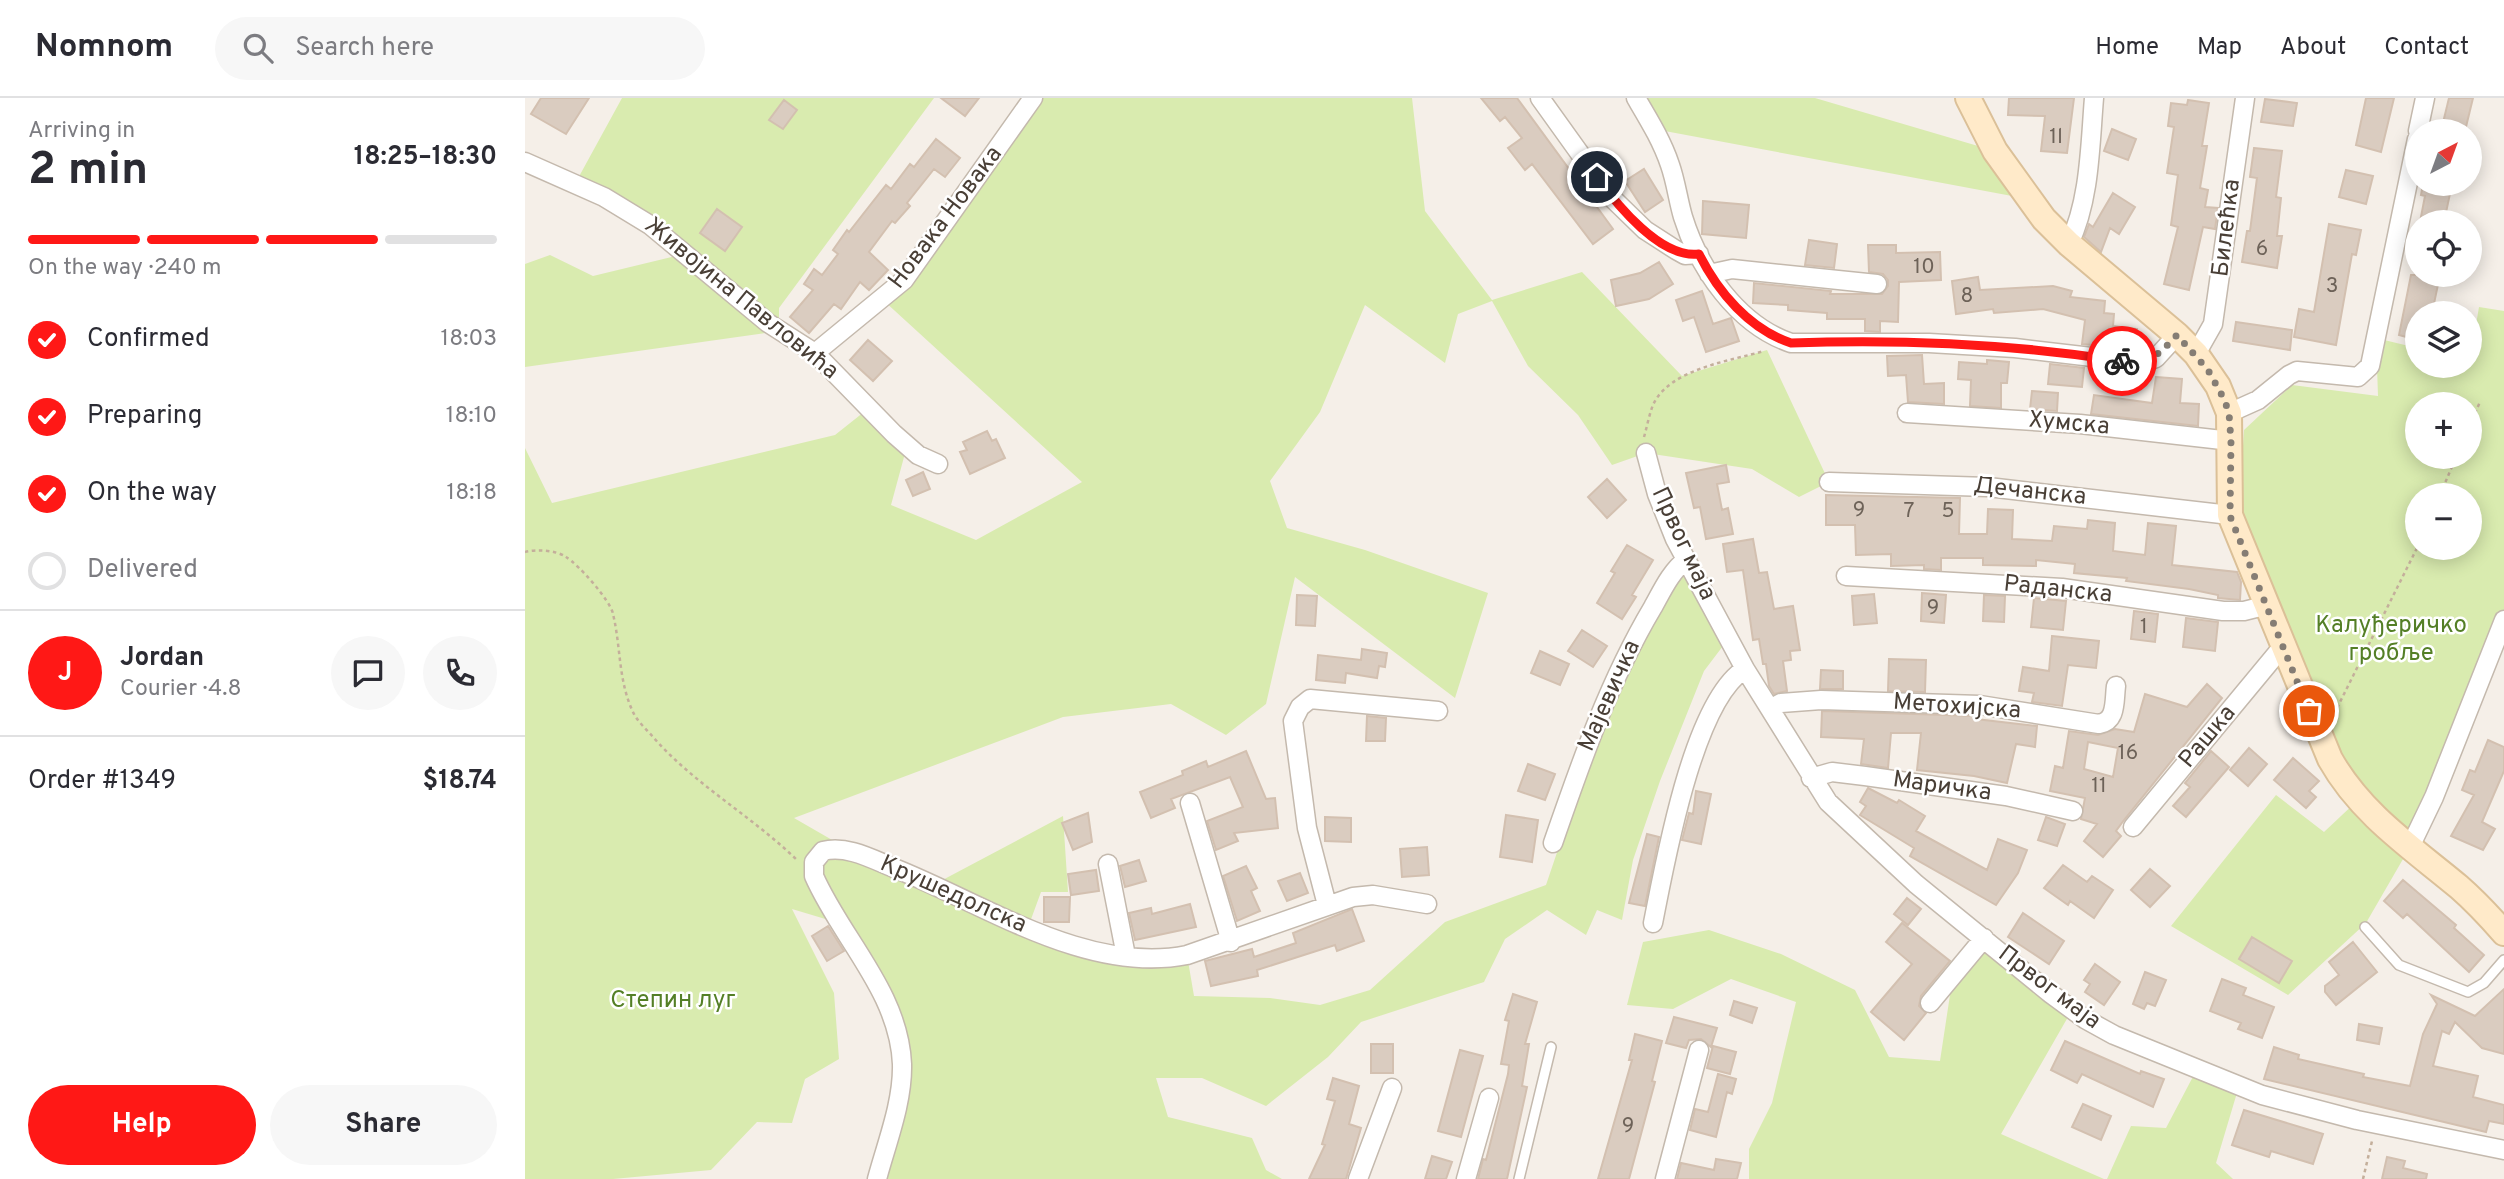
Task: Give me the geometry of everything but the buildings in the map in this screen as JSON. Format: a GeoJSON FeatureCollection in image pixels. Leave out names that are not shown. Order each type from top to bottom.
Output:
{"type":"FeatureCollection","features":[{"type":"Feature","properties":{"kind":"street","name":"Новака Новака"},"geometry":{"type":"LineString","coordinates":[[815,353],[904,280],[1033,98]]}},
{"type":"Feature","properties":{"kind":"street"},"geometry":{"type":"LineString","coordinates":[[1540,98],[1611,197],[1628,215],[1685,255],[1699,254]]}},
{"type":"Feature","properties":{"kind":"street"},"geometry":{"type":"LineString","coordinates":[[1636,98],[1660,140],[1671,167],[1683,219],[1709,274],[1731,301],[1758,327],[1774,337],[1791,343],[1953,344],[2015,348],[2143,363],[2156,358],[2177,335]]}},
{"type":"Feature","properties":{"kind":"street"},"geometry":{"type":"LineString","coordinates":[[1968,98],[1982,130],[2011,177],[2044,219],[2069,244],[2177,335],[2196,354],[2218,386],[2229,413],[2230,516],[2321,740],[2350,791],[2376,819],[2461,888],[2504,933]]}},
{"type":"Feature","properties":{"kind":"street"},"geometry":{"type":"LineString","coordinates":[[2069,244],[2076,227],[2088,168],[2094,98]]}},
{"type":"Feature","properties":{"kind":"street","name":"Билећка"},"geometry":{"type":"LineString","coordinates":[[2196,354],[2207,339],[2213,324],[2245,98]]}},
{"type":"Feature","properties":{"kind":"street"},"geometry":{"type":"LineString","coordinates":[[2421,119],[2425,98]]}},
{"type":"Feature","properties":{"kind":"street","name":"Живојина Павловића"},"geometry":{"type":"LineString","coordinates":[[525,162],[576,182],[628,209],[768,323],[815,353],[894,434],[918,455],[938,464]]}},
{"type":"Feature","properties":{"kind":"street"},"geometry":{"type":"LineString","coordinates":[[2229,413],[2258,400],[2297,371],[2358,377],[2370,366],[2405,196]]}},
{"type":"Feature","properties":{"kind":"street"},"geometry":{"type":"LineString","coordinates":[[1709,274],[1732,269],[1877,284]]}},
{"type":"Feature","properties":{"kind":"street","name":"Хумска"},"geometry":{"type":"LineString","coordinates":[[1907,412],[2080,424],[2231,441]]}},
{"type":"Feature","properties":{"kind":"street","name":"Првог маја"},"geometry":{"type":"LineString","coordinates":[[1644,447],[1665,516],[1686,560],[1745,669],[1811,778],[1845,820],[1916,884],[2072,1010],[2114,1035],[2262,1095],[2375,1125],[2504,1150]]}},
{"type":"Feature","properties":{"kind":"street","name":"Дечанска"},"geometry":{"type":"LineString","coordinates":[[1829,482],[1988,487],[2230,516]]}},
{"type":"Feature","properties":{"kind":"street","name":"Мајевичка"},"geometry":{"type":"LineString","coordinates":[[1553,843],[1581,762],[1618,672],[1657,599],[1675,571],[1686,560]]}},
{"type":"Feature","properties":{"kind":"street","name":"Раданска"},"geometry":{"type":"LineString","coordinates":[[1846,576],[2062,588],[2223,611],[2244,611],[2268,606]]}},
{"type":"Feature","properties":{"kind":"street"},"geometry":{"type":"LineString","coordinates":[[2410,847],[2434,797],[2504,620]]}},
{"type":"Feature","properties":{"kind":"street","name":"Рашка"},"geometry":{"type":"LineString","coordinates":[[2133,827],[2283,646]]}},
{"type":"Feature","properties":{"kind":"street"},"geometry":{"type":"LineString","coordinates":[[1653,923],[1670,836],[1696,752],[1724,690],[1734,676],[1745,669]]}},
{"type":"Feature","properties":{"kind":"street","name":"Метохијска"},"geometry":{"type":"LineString","coordinates":[[1770,709],[1781,703],[1821,700],[1979,705],[2099,724],[2108,722],[2112,717],[2116,687]]}},
{"type":"Feature","properties":{"kind":"street"},"geometry":{"type":"LineString","coordinates":[[1327,905],[1307,828],[1293,721],[1300,707],[1310,699],[1438,711]]}},
{"type":"Feature","properties":{"kind":"street","name":"Маричка"},"geometry":{"type":"LineString","coordinates":[[1811,778],[1832,772],[1865,776],[2007,796],[2073,811]]}},
{"type":"Feature","properties":{"kind":"street"},"geometry":{"type":"LineString","coordinates":[[1190,803],[1231,942]]}},
{"type":"Feature","properties":{"kind":"street","name":"Крушедолска"},"geometry":{"type":"LineString","coordinates":[[812,870],[814,862],[823,851],[853,852],[935,884],[1042,935],[1126,956],[1175,958],[1231,942],[1353,897],[1373,895],[1427,904]]}},
{"type":"Feature","properties":{"kind":"street"},"geometry":{"type":"LineString","coordinates":[[1108,864],[1126,956]]}},
{"type":"Feature","properties":{"kind":"street"},"geometry":{"type":"LineString","coordinates":[[812,870],[820,889],[893,1015],[902,1064],[897,1107],[877,1179]]}},
{"type":"Feature","properties":{"kind":"street"},"geometry":{"type":"LineString","coordinates":[[1930,1003],[1985,938]]}},
{"type":"Feature","properties":{"kind":"street"},"geometry":{"type":"LineString","coordinates":[[1665,1179],[1699,1051]]}},
{"type":"Feature","properties":{"kind":"street"},"geometry":{"type":"LineString","coordinates":[[1358,1179],[1391,1088]]}},
{"type":"Feature","properties":{"kind":"street"},"geometry":{"type":"LineString","coordinates":[[1466,1179],[1489,1097]]}},
{"type":"Feature","properties":{"kind":"lane"},"geometry":{"type":"LineString","coordinates":[[2365,927],[2399,965],[2468,992],[2484,983],[2504,960]]}},
{"type":"Feature","properties":{"kind":"lane"},"geometry":{"type":"LineString","coordinates":[[1519,1179],[1551,1047]]}},
{"type":"Feature","properties":{"kind":"path"},"geometry":{"type":"LineString","coordinates":[[1644,447],[1653,403],[1668,384],[1682,376],[1791,343]]}},
{"type":"Feature","properties":{"kind":"path"},"geometry":{"type":"LineString","coordinates":[[525,552],[536,550],[566,556],[613,610],[622,688],[634,716],[658,744],[711,791],[774,838],[802,865],[812,870]]}},
{"type":"Feature","properties":{"kind":"path"},"geometry":{"type":"LineString","coordinates":[[2321,740],[2411,560]]}},
{"type":"Feature","properties":{"kind":"path"},"geometry":{"type":"LineString","coordinates":[[2364,1179],[2375,1125]]}},
{"type":"Feature","properties":{"kind":"green space"},"geometry":{"type":"Polygon","coordinates":[[[622,98],[934,98],[779,308],[779,331],[525,367],[525,264],[550,255],[593,276],[684,254],[576,182],[622,98]]]}},
{"type":"Feature","properties":{"kind":"green space","name":"Степин луг"},"geometry":{"type":"Polygon","coordinates":[[[1030,98],[1412,98],[1425,211],[1492,300],[1582,272],[1682,376],[1767,350],[1829,482],[1799,497],[1752,469],[1646,453],[1612,465],[1578,415],[1528,366],[1492,301],[1458,314],[1445,363],[1365,305],[1320,412],[1270,481],[1287,528],[1365,550],[1488,593],[1455,698],[1295,577],[1266,704],[1226,735],[1171,704],[1063,717],[794,818],[853,852],[935,884],[1063,816],[1068,892],[1041,892],[1030,922],[1091,949],[1187,955],[1194,996],[1270,998],[1320,1005],[1370,990],[1445,922],[1546,885],[1618,672],[1686,560],[1729,638],[1704,671],[1660,781],[1633,860],[1622,920],[1597,910],[1586,935],[1547,910],[1505,939],[1484,982],[1361,1022],[1328,1057],[1266,1106],[1202,1078],[1156,1078],[1168,1117],[1252,1138],[1266,1170],[1282,1179],[885,1179],[897,1107],[893,1015],[842,924],[792,909],[834,993],[839,1059],[805,1079],[792,1123],[757,1122],[711,1170],[613,1179],[525,1179],[525,448],[552,503],[835,435],[869,408],[907,446],[891,505],[976,540],[1082,482],[883,300],[1030,98]]]}},
{"type":"Feature","properties":{"kind":"green space"},"geometry":{"type":"Polygon","coordinates":[[[1636,98],[1815,98],[1995,151],[2028,199],[1654,129],[1636,98]]]}},
{"type":"Feature","properties":{"kind":"green space","name":"Калуђеричко гробље"},"geometry":{"type":"Polygon","coordinates":[[[2482,307],[2504,311],[2504,618],[2411,834],[2367,801],[2331,746],[2239,509],[2244,430],[2292,385],[2378,396],[2376,338],[2405,345],[2405,378],[2482,378],[2482,307]]]}},
{"type":"Feature","properties":{"kind":"green space"},"geometry":{"type":"Polygon","coordinates":[[[2276,795],[2324,832],[2358,800],[2410,847],[2366,923],[2288,995],[2171,926],[2276,795]]]}},
{"type":"Feature","properties":{"kind":"green space"},"geometry":{"type":"Polygon","coordinates":[[[1709,930],[1781,954],[1855,990],[1889,1057],[1940,1061],[1953,975],[1984,938],[2072,1010],[2001,1134],[2104,1179],[1749,1179],[1749,1149],[1772,1103],[1796,1002],[1731,979],[1673,1009],[1627,1005],[1643,942],[1709,930]]]}},
{"type":"Feature","properties":{"kind":"green space"},"geometry":{"type":"Polygon","coordinates":[[[2197,1069],[2239,1086],[2216,1163],[2233,1179],[2107,1179],[2131,1126],[2166,1128],[2197,1069]]]}},
{"type":"Feature","properties":{"kind":"way so far"},"geometry":{"type":"LineString","coordinates":[[2122,361],[2143,363],[2156,358],[2177,335],[2196,354],[2218,386],[2229,413],[2230,516],[2309,711]]}},
{"type":"Feature","properties":{"kind":"route"},"geometry":{"type":"LineString","coordinates":[[1597,177],[1611,197],[1645,230],[1685,255],[1699,254],[1719,288],[1758,327],[1791,343],[1929,343],[2015,348],[2122,361]]}}]}
